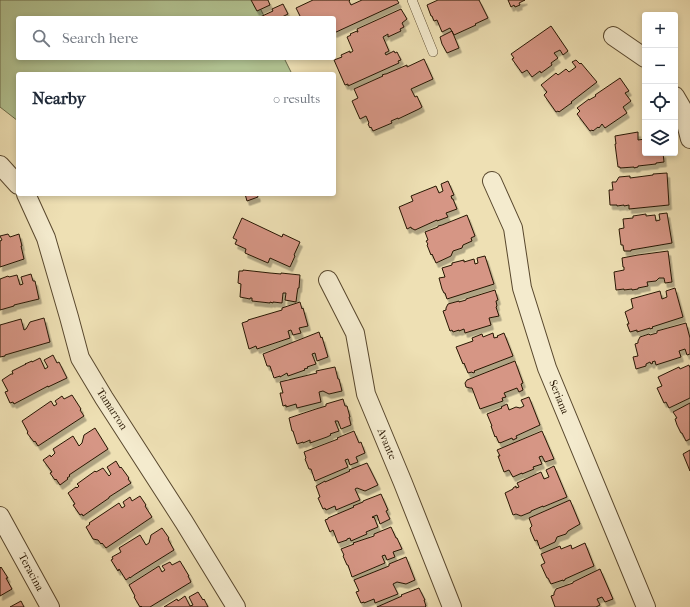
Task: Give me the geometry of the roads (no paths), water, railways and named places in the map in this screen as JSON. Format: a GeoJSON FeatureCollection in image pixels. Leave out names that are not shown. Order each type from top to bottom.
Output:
{"type":"FeatureCollection","features":[{"type":"Feature","properties":{"kind":"street"},"geometry":{"type":"LineString","coordinates":[[613,36],[642,56]]}},
{"type":"Feature","properties":{"kind":"street"},"geometry":{"type":"LineString","coordinates":[[678,101],[682,108],[690,139]]}},
{"type":"Feature","properties":{"kind":"street"},"geometry":{"type":"LineString","coordinates":[[0,165],[16,183]]}},
{"type":"Feature","properties":{"kind":"street","name":"Seriana"},"geometry":{"type":"LineString","coordinates":[[492,181],[513,228],[522,288],[547,368],[646,607]]}},
{"type":"Feature","properties":{"kind":"street","name":"Tamarron"},"geometry":{"type":"LineString","coordinates":[[27,196],[46,238],[80,358],[236,607]]}},
{"type":"Feature","properties":{"kind":"street","name":"Avante"},"geometry":{"type":"LineString","coordinates":[[328,280],[355,333],[366,394],[452,607]]}},
{"type":"Feature","properties":{"kind":"street","name":"Teracina"},"geometry":{"type":"LineString","coordinates":[[0,516],[50,607]]}},
{"type":"Feature","properties":{"kind":"lane"},"geometry":{"type":"LineString","coordinates":[[412,0],[433,52]]}}]}
